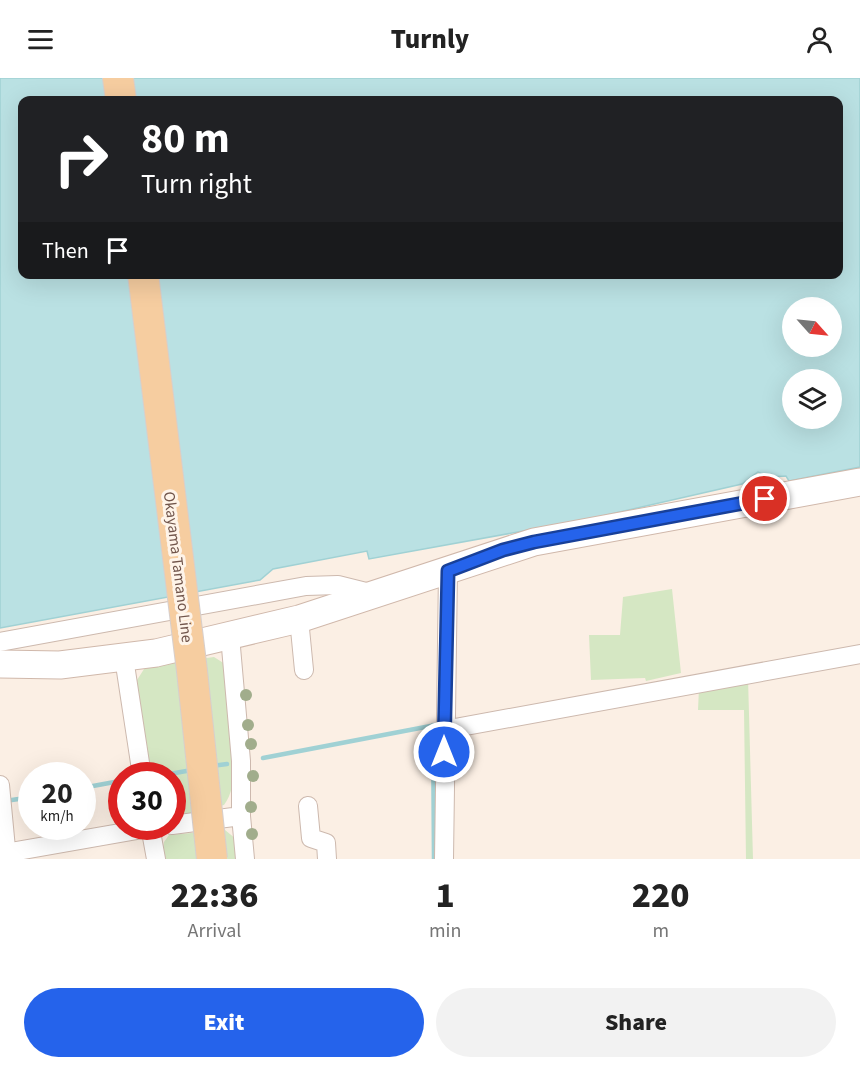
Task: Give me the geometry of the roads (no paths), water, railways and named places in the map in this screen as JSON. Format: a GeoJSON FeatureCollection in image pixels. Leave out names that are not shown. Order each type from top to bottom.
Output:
{"type":"FeatureCollection","features":[{"type":"Feature","properties":{"kind":"main road"},"geometry":{"type":"LineString","coordinates":[[118,78],[120,96]]}},
{"type":"Feature","properties":{"kind":"main road","name":"Okayama Tamano Line"},"geometry":{"type":"LineString","coordinates":[[144,279],[192,671],[212,859]]}},
{"type":"Feature","properties":{"kind":"street"},"geometry":{"type":"LineString","coordinates":[[0,664],[60,665],[124,658],[230,636],[299,619],[448,571],[503,550],[534,542],[860,482]]}},
{"type":"Feature","properties":{"kind":"street"},"geometry":{"type":"LineString","coordinates":[[444,859],[444,725],[448,571]]}},
{"type":"Feature","properties":{"kind":"street"},"geometry":{"type":"LineString","coordinates":[[0,642],[306,586],[338,585],[376,594]]}},
{"type":"Feature","properties":{"kind":"street"},"geometry":{"type":"LineString","coordinates":[[299,619],[304,670]]}},
{"type":"Feature","properties":{"kind":"street"},"geometry":{"type":"LineString","coordinates":[[230,636],[241,760],[241,816],[245,859]]}},
{"type":"Feature","properties":{"kind":"street"},"geometry":{"type":"LineString","coordinates":[[444,725],[860,654]]}},
{"type":"Feature","properties":{"kind":"street"},"geometry":{"type":"LineString","coordinates":[[124,658],[140,762]]}},
{"type":"Feature","properties":{"kind":"street"},"geometry":{"type":"LineString","coordinates":[[1,796],[4,855],[108,836]]}},
{"type":"Feature","properties":{"kind":"street"},"geometry":{"type":"LineString","coordinates":[[308,806],[311,838],[326,843],[327,859]]}},
{"type":"Feature","properties":{"kind":"street"},"geometry":{"type":"LineString","coordinates":[[186,823],[241,816]]}},
{"type":"Feature","properties":{"kind":"street"},"geometry":{"type":"LineString","coordinates":[[155,840],[156,859]]}},
{"type":"Feature","properties":{"kind":"water"},"geometry":{"type":"Polygon","coordinates":[[[0,78],[860,78],[860,467],[789,481],[786,476],[768,477],[758,472],[742,484],[589,519],[369,559],[367,551],[273,569],[260,580],[0,628],[0,78]]]}},
{"type":"Feature","properties":{"kind":"waterway"},"geometry":{"type":"LineString","coordinates":[[263,758],[441,724]]}},
{"type":"Feature","properties":{"kind":"waterway"},"geometry":{"type":"LineString","coordinates":[[433,725],[434,859]]}},
{"type":"Feature","properties":{"kind":"waterway"},"geometry":{"type":"LineString","coordinates":[[212,766],[227,764]]}},
{"type":"Feature","properties":{"kind":"waterway"},"geometry":{"type":"LineString","coordinates":[[186,771],[192,770]]}},
{"type":"Feature","properties":{"kind":"waterway"},"geometry":{"type":"LineString","coordinates":[[96,785],[108,783]]}},
{"type":"Feature","properties":{"kind":"waterway"},"geometry":{"type":"LineString","coordinates":[[5,801],[18,799]]}}]}
